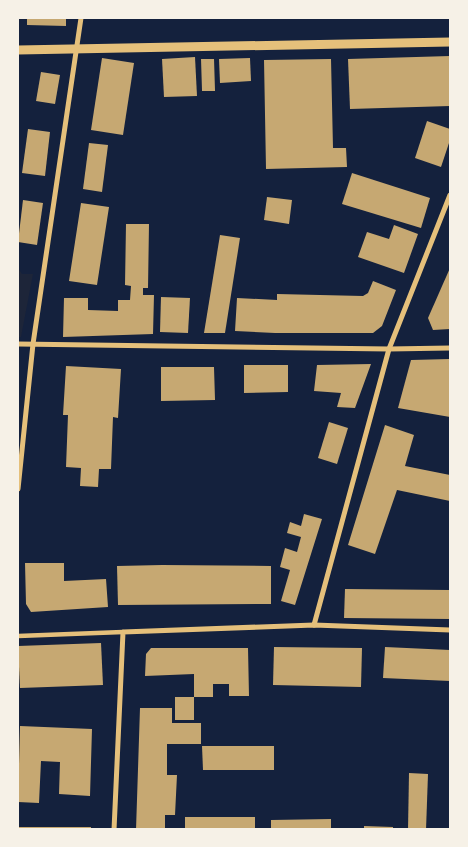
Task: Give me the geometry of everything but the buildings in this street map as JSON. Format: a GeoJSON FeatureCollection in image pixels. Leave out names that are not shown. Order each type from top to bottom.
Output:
{"type":"FeatureCollection","features":[{"type":"Feature","properties":{"kind":"street"},"geometry":{"type":"LineString","coordinates":[[18,489],[33,344],[82,18]]}},
{"type":"Feature","properties":{"kind":"street"},"geometry":{"type":"LineString","coordinates":[[18,50],[450,42]]}},
{"type":"Feature","properties":{"kind":"street"},"geometry":{"type":"LineString","coordinates":[[314,625],[389,350],[450,195]]}},
{"type":"Feature","properties":{"kind":"street"},"geometry":{"type":"LineString","coordinates":[[18,344],[389,350],[450,348]]}},
{"type":"Feature","properties":{"kind":"street"},"geometry":{"type":"LineString","coordinates":[[18,636],[314,625],[450,630]]}},
{"type":"Feature","properties":{"kind":"street"},"geometry":{"type":"LineString","coordinates":[[114,830],[123,632]]}},
{"type":"Feature","properties":{"kind":"shaded area"},"geometry":{"type":"Polygon","coordinates":[[[18,268],[22,274],[33,274],[21,337],[18,337],[18,268]]]}}]}
